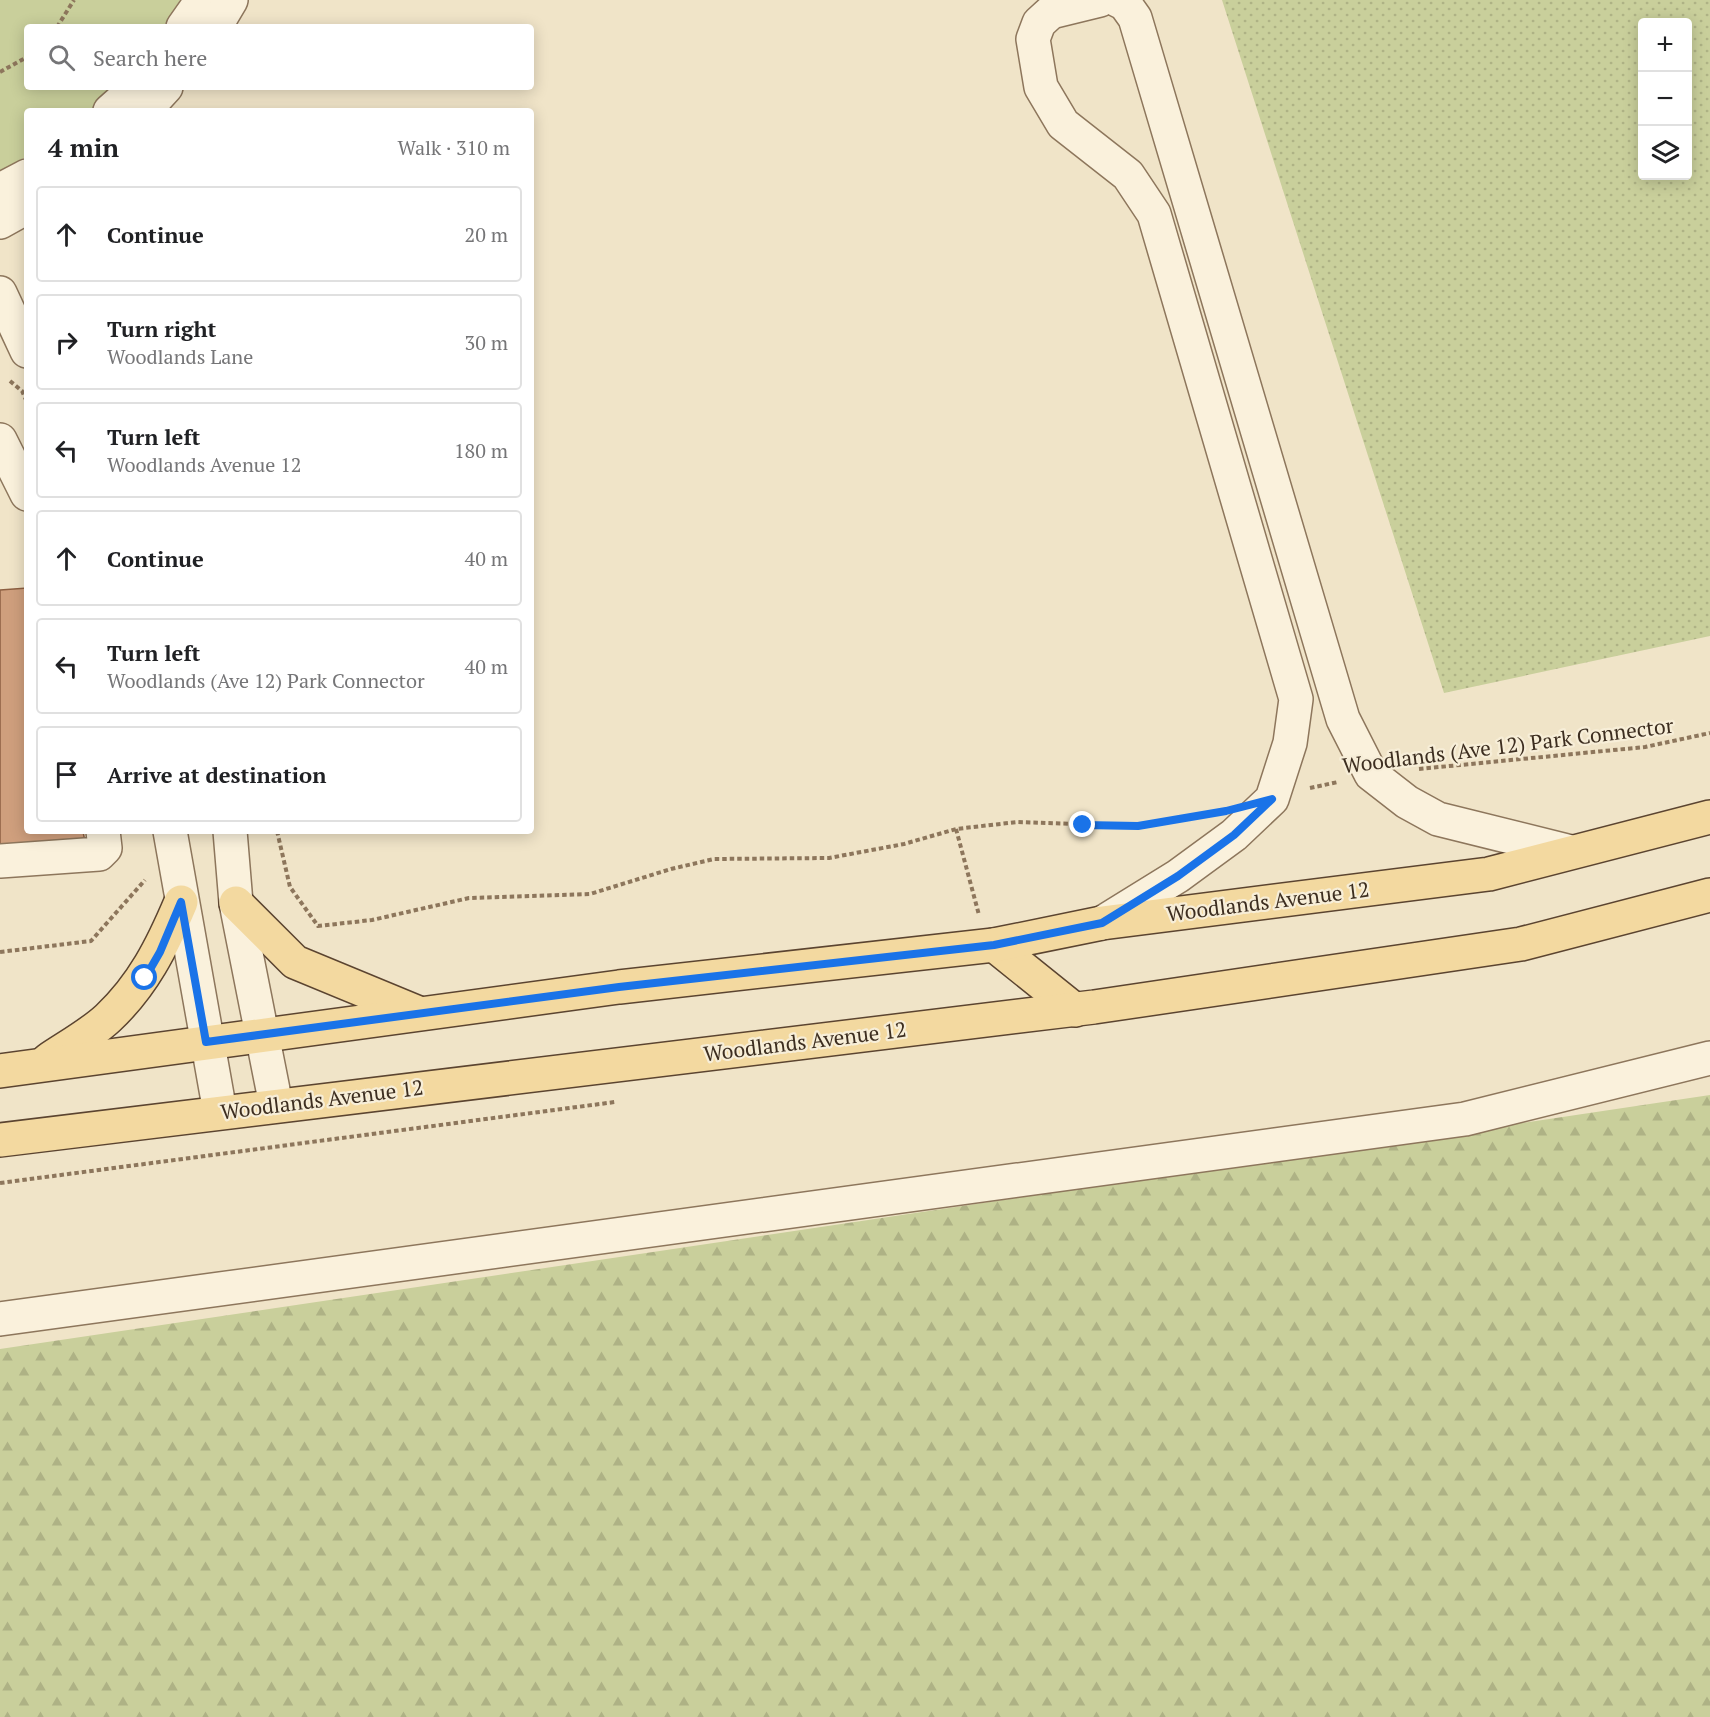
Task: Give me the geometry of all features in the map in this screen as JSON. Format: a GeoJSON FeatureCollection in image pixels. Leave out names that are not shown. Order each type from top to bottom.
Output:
{"type":"FeatureCollection","features":[{"type":"Feature","properties":{"kind":"main road","name":"Woodlands Avenue 12"},"geometry":{"type":"LineString","coordinates":[[0,1071],[44,1063],[619,987],[994,945],[1102,923],[1489,873],[1710,817]]}},
{"type":"Feature","properties":{"kind":"main road","name":"Woodlands Avenue 12"},"geometry":{"type":"LineString","coordinates":[[0,1140],[1075,1010],[1521,944],[1710,895]]}},
{"type":"Feature","properties":{"kind":"main road"},"geometry":{"type":"LineString","coordinates":[[44,1063],[107,1019],[145,978],[160,952],[181,902]]}},
{"type":"Feature","properties":{"kind":"main road"},"geometry":{"type":"LineString","coordinates":[[236,903],[295,963],[420,1014]]}},
{"type":"Feature","properties":{"kind":"main road"},"geometry":{"type":"LineString","coordinates":[[994,945],[1075,1010]]}},
{"type":"Feature","properties":{"kind":"street"},"geometry":{"type":"LineString","coordinates":[[185,24],[202,0]]}},
{"type":"Feature","properties":{"kind":"street"},"geometry":{"type":"LineString","coordinates":[[217,24],[231,0]]}},
{"type":"Feature","properties":{"kind":"street"},"geometry":{"type":"LineString","coordinates":[[1100,0],[1051,12],[1039,23],[1033,39],[1041,87],[1063,124],[1128,175],[1154,214],[1296,699],[1290,743],[1272,799],[1234,835],[1178,876],[1102,923]]}},
{"type":"Feature","properties":{"kind":"street"},"geometry":{"type":"LineString","coordinates":[[1117,0],[1125,4],[1135,18],[1343,719],[1371,774],[1407,802],[1438,819],[1571,852]]}},
{"type":"Feature","properties":{"kind":"street"},"geometry":{"type":"LineString","coordinates":[[113,108],[133,90]]}},
{"type":"Feature","properties":{"kind":"street"},"geometry":{"type":"LineString","coordinates":[[147,108],[163,90]]}},
{"type":"Feature","properties":{"kind":"street"},"geometry":{"type":"LineString","coordinates":[[0,190],[24,178]]}},
{"type":"Feature","properties":{"kind":"street"},"geometry":{"type":"LineString","coordinates":[[0,222],[24,209]]}},
{"type":"Feature","properties":{"kind":"street"},"geometry":{"type":"LineString","coordinates":[[0,293],[24,345]]}},
{"type":"Feature","properties":{"kind":"street"},"geometry":{"type":"LineString","coordinates":[[0,334],[17,367]]}},
{"type":"Feature","properties":{"kind":"street"},"geometry":{"type":"LineString","coordinates":[[0,440],[24,488]]}},
{"type":"Feature","properties":{"kind":"street"},"geometry":{"type":"LineString","coordinates":[[0,861],[99,854],[105,848],[103,834]]}},
{"type":"Feature","properties":{"kind":"street"},"geometry":{"type":"LineString","coordinates":[[170,834],[220,1112]]}},
{"type":"Feature","properties":{"kind":"street"},"geometry":{"type":"LineString","coordinates":[[230,834],[236,903],[276,1105]]}},
{"type":"Feature","properties":{"kind":"street"},"geometry":{"type":"LineString","coordinates":[[0,1319],[1465,1119],[1710,1058]]}},
{"type":"Feature","properties":{"kind":"path"},"geometry":{"type":"LineString","coordinates":[[59,24],[74,0]]}},
{"type":"Feature","properties":{"kind":"path"},"geometry":{"type":"LineString","coordinates":[[0,72],[24,59]]}},
{"type":"Feature","properties":{"kind":"path"},"geometry":{"type":"LineString","coordinates":[[17,367],[24,395]]}},
{"type":"Feature","properties":{"kind":"path","name":"Woodlands (Ave 12) Park Connector"},"geometry":{"type":"LineString","coordinates":[[1272,799],[1371,774],[1645,747],[1710,733]]}},
{"type":"Feature","properties":{"kind":"path"},"geometry":{"type":"LineString","coordinates":[[278,834],[290,887],[318,926],[372,920],[469,898],[590,894],[671,868],[714,859],[829,858],[904,844],[956,829],[1017,822],[1138,826],[1215,813]]}},
{"type":"Feature","properties":{"kind":"path"},"geometry":{"type":"LineString","coordinates":[[0,952],[91,941],[150,874]]}},
{"type":"Feature","properties":{"kind":"green space"},"geometry":{"type":"Polygon","coordinates":[[[0,0],[180,0],[165,24],[24,24],[24,90],[112,90],[94,108],[24,108],[24,158],[0,172],[0,0]]]}},
{"type":"Feature","properties":{"kind":"green space"},"geometry":{"type":"Polygon","coordinates":[[[1222,0],[1710,0],[1710,636],[1444,693],[1222,0]]]}},
{"type":"Feature","properties":{"kind":"green space"},"geometry":{"type":"Polygon","coordinates":[[[1710,1095],[1710,1717],[0,1717],[0,1349],[1710,1095]]]}},
{"type":"Feature","properties":{"kind":"building"},"geometry":{"type":"Polygon","coordinates":[[[24,588],[24,834],[84,834],[85,842],[0,846],[0,590],[24,588]]]}},
{"type":"Feature","properties":{"kind":"route"},"geometry":{"type":"LineString","coordinates":[[145,978],[160,952],[181,902],[206,1042],[619,987],[994,945],[1102,923],[1178,876],[1234,835],[1272,799],[1226,811],[1138,826],[1083,825]]}}]}
